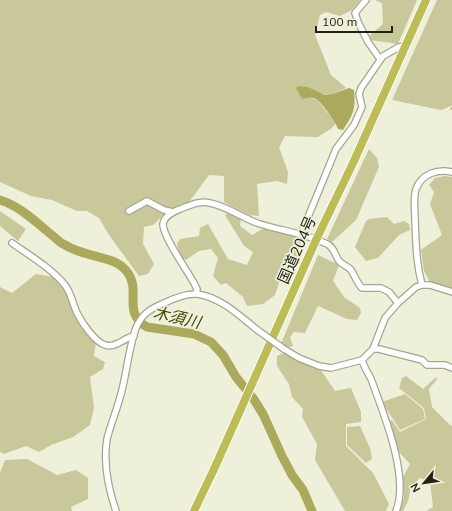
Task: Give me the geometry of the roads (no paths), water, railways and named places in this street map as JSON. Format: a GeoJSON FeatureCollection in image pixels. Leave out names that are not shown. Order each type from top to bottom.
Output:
{"type":"FeatureCollection","features":[{"type":"Feature","properties":{"kind":"highway","name":"国道204号"},"geometry":{"type":"LineString","coordinates":[[194,511],[426,0]]}},
{"type":"Feature","properties":{"kind":"street"},"geometry":{"type":"LineString","coordinates":[[366,0],[355,13],[368,42],[380,59]]}},
{"type":"Feature","properties":{"kind":"street"},"geometry":{"type":"LineString","coordinates":[[302,234],[336,149],[354,125],[362,107],[360,94],[361,88],[380,59],[399,47],[406,46]]}},
{"type":"Feature","properties":{"kind":"street"},"geometry":{"type":"LineString","coordinates":[[422,284],[417,267],[414,200],[416,188],[424,177],[434,172],[444,170],[452,172]]}},
{"type":"Feature","properties":{"kind":"street"},"geometry":{"type":"LineString","coordinates":[[130,211],[147,201],[164,210],[173,212]]}},
{"type":"Feature","properties":{"kind":"street"},"geometry":{"type":"LineString","coordinates":[[196,294],[197,290],[194,283],[164,231],[163,224],[166,217],[173,212],[194,204],[207,202],[234,210],[260,224],[302,234],[328,244],[339,261],[350,269],[358,284],[362,288],[381,288],[389,292],[398,303]]}},
{"type":"Feature","properties":{"kind":"street"},"geometry":{"type":"LineString","coordinates":[[12,243],[52,272],[65,285],[78,315],[94,337],[104,345],[110,346],[130,336],[134,336]]}},
{"type":"Feature","properties":{"kind":"street"},"geometry":{"type":"LineString","coordinates":[[116,511],[106,475],[107,445],[122,391],[136,327],[143,315],[150,309],[183,296],[196,294],[214,299],[299,358],[319,366],[331,368],[362,360],[373,349],[385,318],[398,303],[416,287],[422,284],[430,285],[452,292]]}},
{"type":"Feature","properties":{"kind":"street"},"geometry":{"type":"LineString","coordinates":[[373,349],[379,349],[422,360],[428,365],[445,365],[452,368]]}},
{"type":"Feature","properties":{"kind":"street"},"geometry":{"type":"LineString","coordinates":[[362,360],[375,391],[394,450],[399,486],[399,497],[396,511]]}},
{"type":"Feature","properties":{"kind":"waterway","name":"木須川"},"geometry":{"type":"LineString","coordinates":[[0,200],[14,206],[70,248],[110,260],[124,268],[132,280],[133,309],[135,315],[147,327],[194,334],[211,342],[223,355],[236,377],[253,398],[263,414],[282,456],[292,475],[303,490],[312,511]]}}]}
